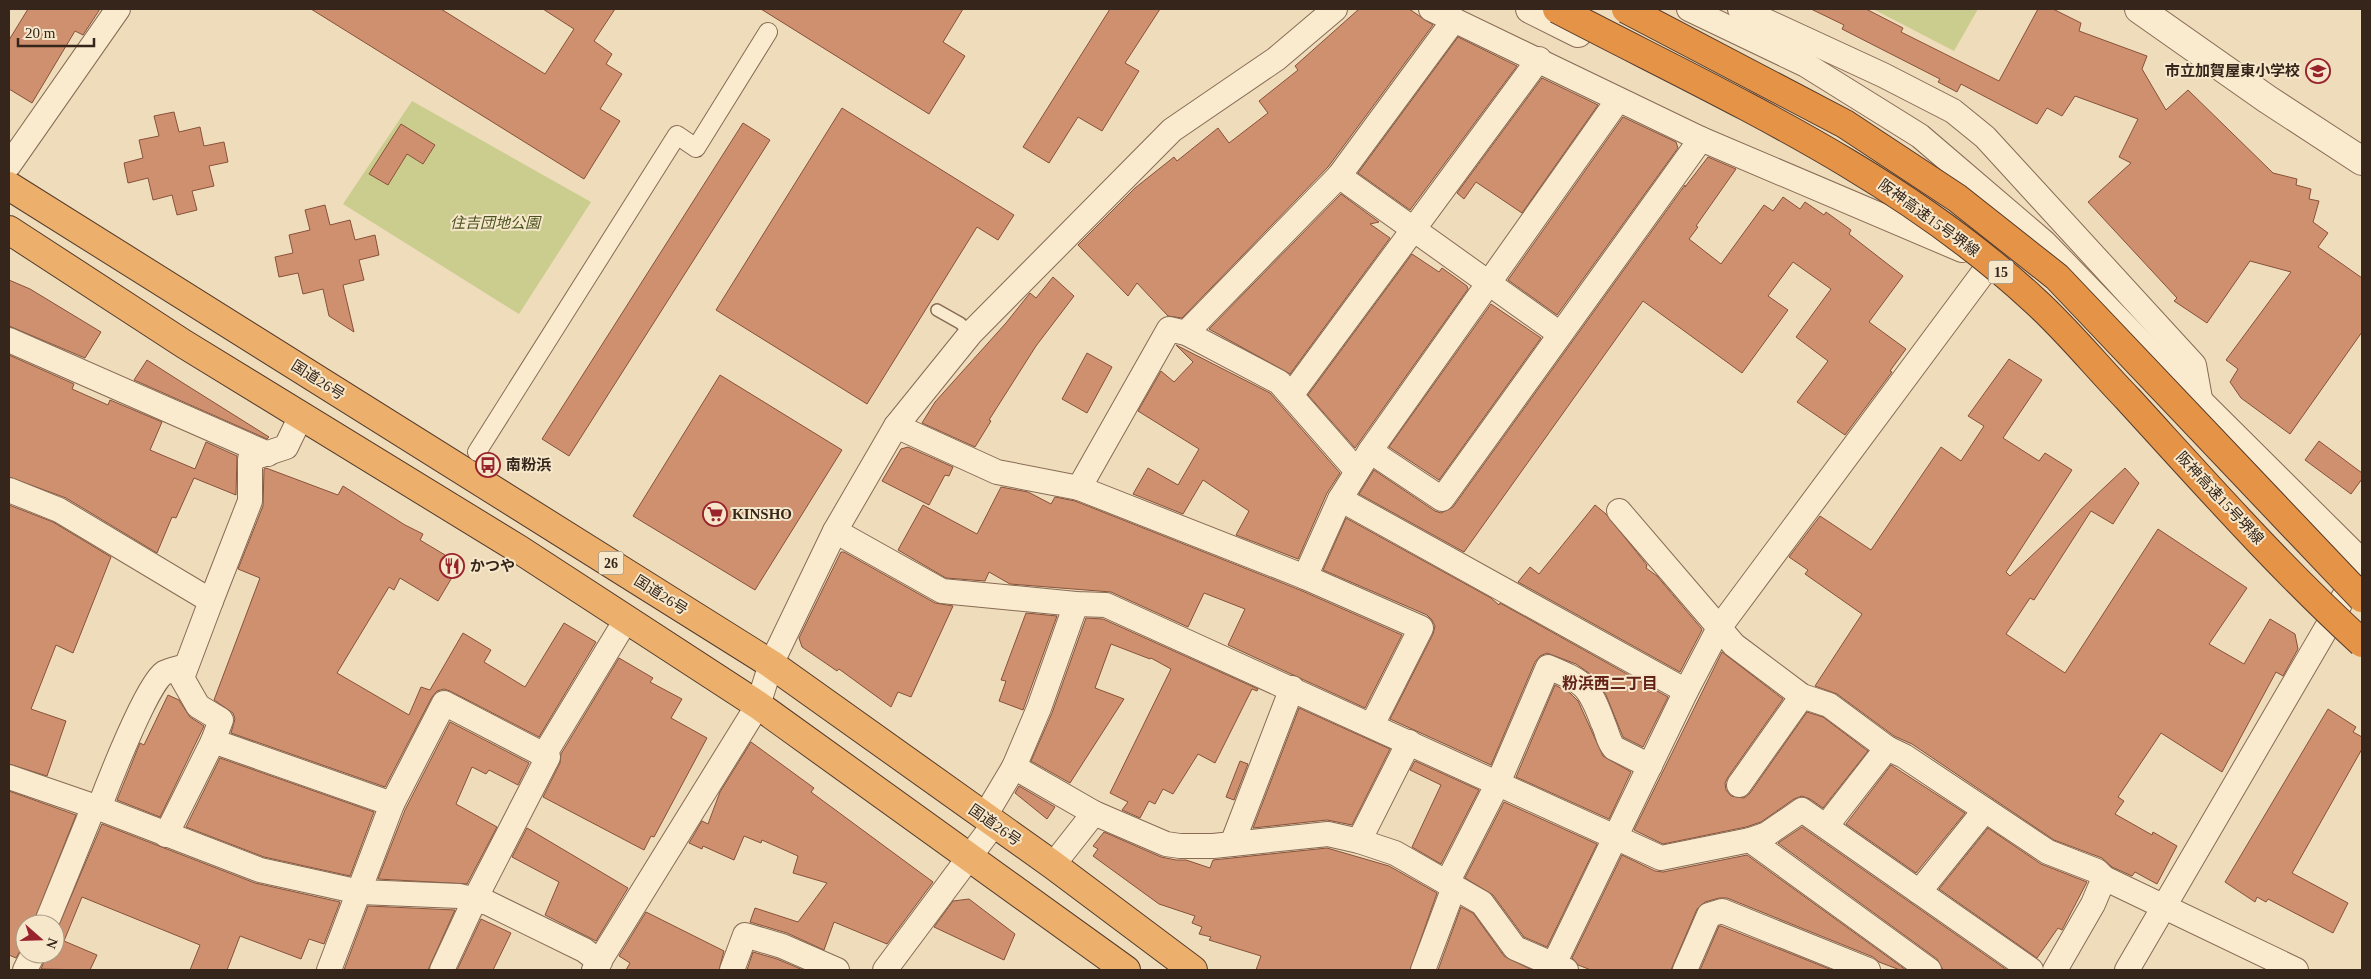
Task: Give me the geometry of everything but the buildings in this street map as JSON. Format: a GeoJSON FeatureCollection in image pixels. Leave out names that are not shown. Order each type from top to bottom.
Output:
{"type":"FeatureCollection","features":[{"type":"Feature","properties":{"kind":"highway","name":"阪神高速15号堺線"},"geometry":{"type":"LineString","coordinates":[[1557,9],[1777,122],[1848,162],[1913,205],[1977,252],[2035,302],[2295,578],[2362,643]]}},
{"type":"Feature","properties":{"kind":"highway","name":"阪神高速15号堺線"},"geometry":{"type":"LineString","coordinates":[[1626,9],[1845,124],[1957,198],[2057,277],[2362,598]]}},
{"type":"Feature","properties":{"kind":"highway","name":"国道26号"},"geometry":{"type":"LineString","coordinates":[[9,186],[771,664],[1053,865],[1193,970]]}},
{"type":"Feature","properties":{"kind":"highway"},"geometry":{"type":"LineString","coordinates":[[9,230],[193,349],[520,550],[758,706],[1126,970]]}},
{"type":"Feature","properties":{"kind":"street"},"geometry":{"type":"LineString","coordinates":[[9,165],[118,9]]}},
{"type":"Feature","properties":{"kind":"street"},"geometry":{"type":"LineString","coordinates":[[9,777],[96,807],[260,870],[360,892],[459,896],[488,903],[584,950],[597,966],[758,706],[771,664],[835,531],[896,426],[971,334],[1172,130],[1276,59],[1335,9]]}},
{"type":"Feature","properties":{"kind":"street"},"geometry":{"type":"LineString","coordinates":[[1430,9],[1539,59],[1618,100],[1702,139],[1962,250]]}},
{"type":"Feature","properties":{"kind":"street"},"geometry":{"type":"LineString","coordinates":[[1530,9],[1725,102],[1846,168],[1909,209],[1962,250],[1986,269],[2120,401],[2250,543],[2362,654]]}},
{"type":"Feature","properties":{"kind":"street"},"geometry":{"type":"LineString","coordinates":[[1689,9],[1806,65],[1920,136],[2046,242],[2201,404],[2362,563],[2330,622],[2127,970]]}},
{"type":"Feature","properties":{"kind":"street"},"geometry":{"type":"LineString","coordinates":[[2140,9],[2267,99],[2362,161]]}},
{"type":"Feature","properties":{"kind":"street"},"geometry":{"type":"LineString","coordinates":[[1748,10],[1953,111],[1986,137],[2194,365],[2201,404]]}},
{"type":"Feature","properties":{"kind":"street"},"geometry":{"type":"LineString","coordinates":[[1186,333],[1339,176],[1454,20]]}},
{"type":"Feature","properties":{"kind":"street"},"geometry":{"type":"LineString","coordinates":[[477,452],[677,136],[696,148],[768,32]]}},
{"type":"Feature","properties":{"kind":"street"},"geometry":{"type":"LineString","coordinates":[[1292,394],[1539,59]]}},
{"type":"Feature","properties":{"kind":"street"},"geometry":{"type":"LineString","coordinates":[[1305,577],[1340,499],[1370,451],[1618,100]]}},
{"type":"Feature","properties":{"kind":"street"},"geometry":{"type":"LineString","coordinates":[[1370,451],[1442,499],[1702,139]]}},
{"type":"Feature","properties":{"kind":"street"},"geometry":{"type":"LineString","coordinates":[[1339,176],[1560,334]]}},
{"type":"Feature","properties":{"kind":"street"},"geometry":{"type":"LineString","coordinates":[[1014,768],[1094,812],[1166,844],[1196,847],[1328,834],[1359,841],[1395,853],[1482,904],[1515,948],[1557,969],[1650,766],[1719,628],[1986,269]]}},
{"type":"Feature","properties":{"kind":"street"},"geometry":{"type":"LineString","coordinates":[[1079,488],[1169,329],[1186,333],[1279,382],[1292,394],[1357,471]]}},
{"type":"Feature","properties":{"kind":"street"},"geometry":{"type":"LineString","coordinates":[[9,340],[268,454]]}},
{"type":"Feature","properties":{"kind":"street"},"geometry":{"type":"LineString","coordinates":[[166,835],[213,741],[221,720],[198,706],[182,678],[250,501],[250,459],[286,447],[301,416]]}},
{"type":"Feature","properties":{"kind":"street"},"geometry":{"type":"LineString","coordinates":[[896,426],[997,472],[1079,488],[1305,577],[1421,628],[1372,725]]}},
{"type":"Feature","properties":{"kind":"street"},"geometry":{"type":"LineString","coordinates":[[9,490],[59,510],[211,601]]}},
{"type":"Feature","properties":{"kind":"street"},"geometry":{"type":"LineString","coordinates":[[1340,499],[1686,691]]}},
{"type":"Feature","properties":{"kind":"street"},"geometry":{"type":"LineString","coordinates":[[1619,511],[1734,645],[1802,696],[1829,705],[1887,748],[1904,756],[2048,852],[2097,871],[2104,878],[2296,970]]}},
{"type":"Feature","properties":{"kind":"street"},"geometry":{"type":"LineString","coordinates":[[835,531],[942,592],[1106,605],[1292,688],[1661,858],[1750,840],[1767,834],[1802,810],[1827,825],[2031,970]]}},
{"type":"Feature","properties":{"kind":"street"},"geometry":{"type":"LineString","coordinates":[[885,970],[970,858],[988,820],[992,804],[1014,768],[1039,708],[1076,604]]}},
{"type":"Feature","properties":{"kind":"street"},"geometry":{"type":"LineString","coordinates":[[544,755],[626,620]]}},
{"type":"Feature","properties":{"kind":"street"},"geometry":{"type":"LineString","coordinates":[[50,914],[96,807],[156,682],[164,674],[186,666]]}},
{"type":"Feature","properties":{"kind":"street"},"geometry":{"type":"LineString","coordinates":[[1423,970],[1450,885],[1498,783],[1548,667],[1579,680],[1587,688],[1614,748],[1650,766]]}},
{"type":"Feature","properties":{"kind":"street"},"geometry":{"type":"LineString","coordinates":[[1232,844],[1292,688]]}},
{"type":"Feature","properties":{"kind":"street"},"geometry":{"type":"LineString","coordinates":[[1739,785],[1802,696]]}},
{"type":"Feature","properties":{"kind":"street"},"geometry":{"type":"LineString","coordinates":[[329,970],[392,804],[444,703],[548,757],[475,899],[442,970]]}},
{"type":"Feature","properties":{"kind":"street"},"geometry":{"type":"LineString","coordinates":[[213,741],[392,804]]}},
{"type":"Feature","properties":{"kind":"street"},"geometry":{"type":"LineString","coordinates":[[1359,841],[1408,742]]}},
{"type":"Feature","properties":{"kind":"street"},"geometry":{"type":"LineString","coordinates":[[1827,825],[1887,748]]}},
{"type":"Feature","properties":{"kind":"street"},"geometry":{"type":"LineString","coordinates":[[1919,892],[1985,810]]}},
{"type":"Feature","properties":{"kind":"street"},"geometry":{"type":"LineString","coordinates":[[1053,865],[1094,812]]}},
{"type":"Feature","properties":{"kind":"street"},"geometry":{"type":"LineString","coordinates":[[1750,840],[1929,970]]}},
{"type":"Feature","properties":{"kind":"street"},"geometry":{"type":"LineString","coordinates":[[2055,970],[2093,904],[2104,878]]}},
{"type":"Feature","properties":{"kind":"street"},"geometry":{"type":"LineString","coordinates":[[1685,970],[1710,915],[1722,911],[1868,970]]}},
{"type":"Feature","properties":{"kind":"street"},"geometry":{"type":"LineString","coordinates":[[732,970],[744,935],[782,946],[837,970]]}},
{"type":"Feature","properties":{"kind":"lane"},"geometry":{"type":"LineString","coordinates":[[937,310],[960,323],[971,334]]}},
{"type":"Feature","properties":{"kind":"green space"},"geometry":{"type":"Polygon","coordinates":[[[1873,9],[1978,9],[1954,51],[1873,9]]]}},
{"type":"Feature","properties":{"kind":"green space","name":"住吉団地公園"},"geometry":{"type":"Polygon","coordinates":[[[412,101],[591,202],[519,314],[343,204],[412,101]]]}},
{"type":"Feature","properties":{"kind":"place","name":"市立加賀屋東小学校"},"geometry":{"type":"Point","coordinates":[2318,71]}},
{"type":"Feature","properties":{"kind":"place","name":"南粉浜"},"geometry":{"type":"Point","coordinates":[488,465]}},
{"type":"Feature","properties":{"kind":"place","name":"KINSHO"},"geometry":{"type":"Point","coordinates":[715,514]}},
{"type":"Feature","properties":{"kind":"place","name":"かつや"},"geometry":{"type":"Point","coordinates":[452,566]}},
{"type":"Feature","properties":{"kind":"district","name":"粉浜西二丁目"},"geometry":{"type":"Point","coordinates":[1610,683]}}]}
